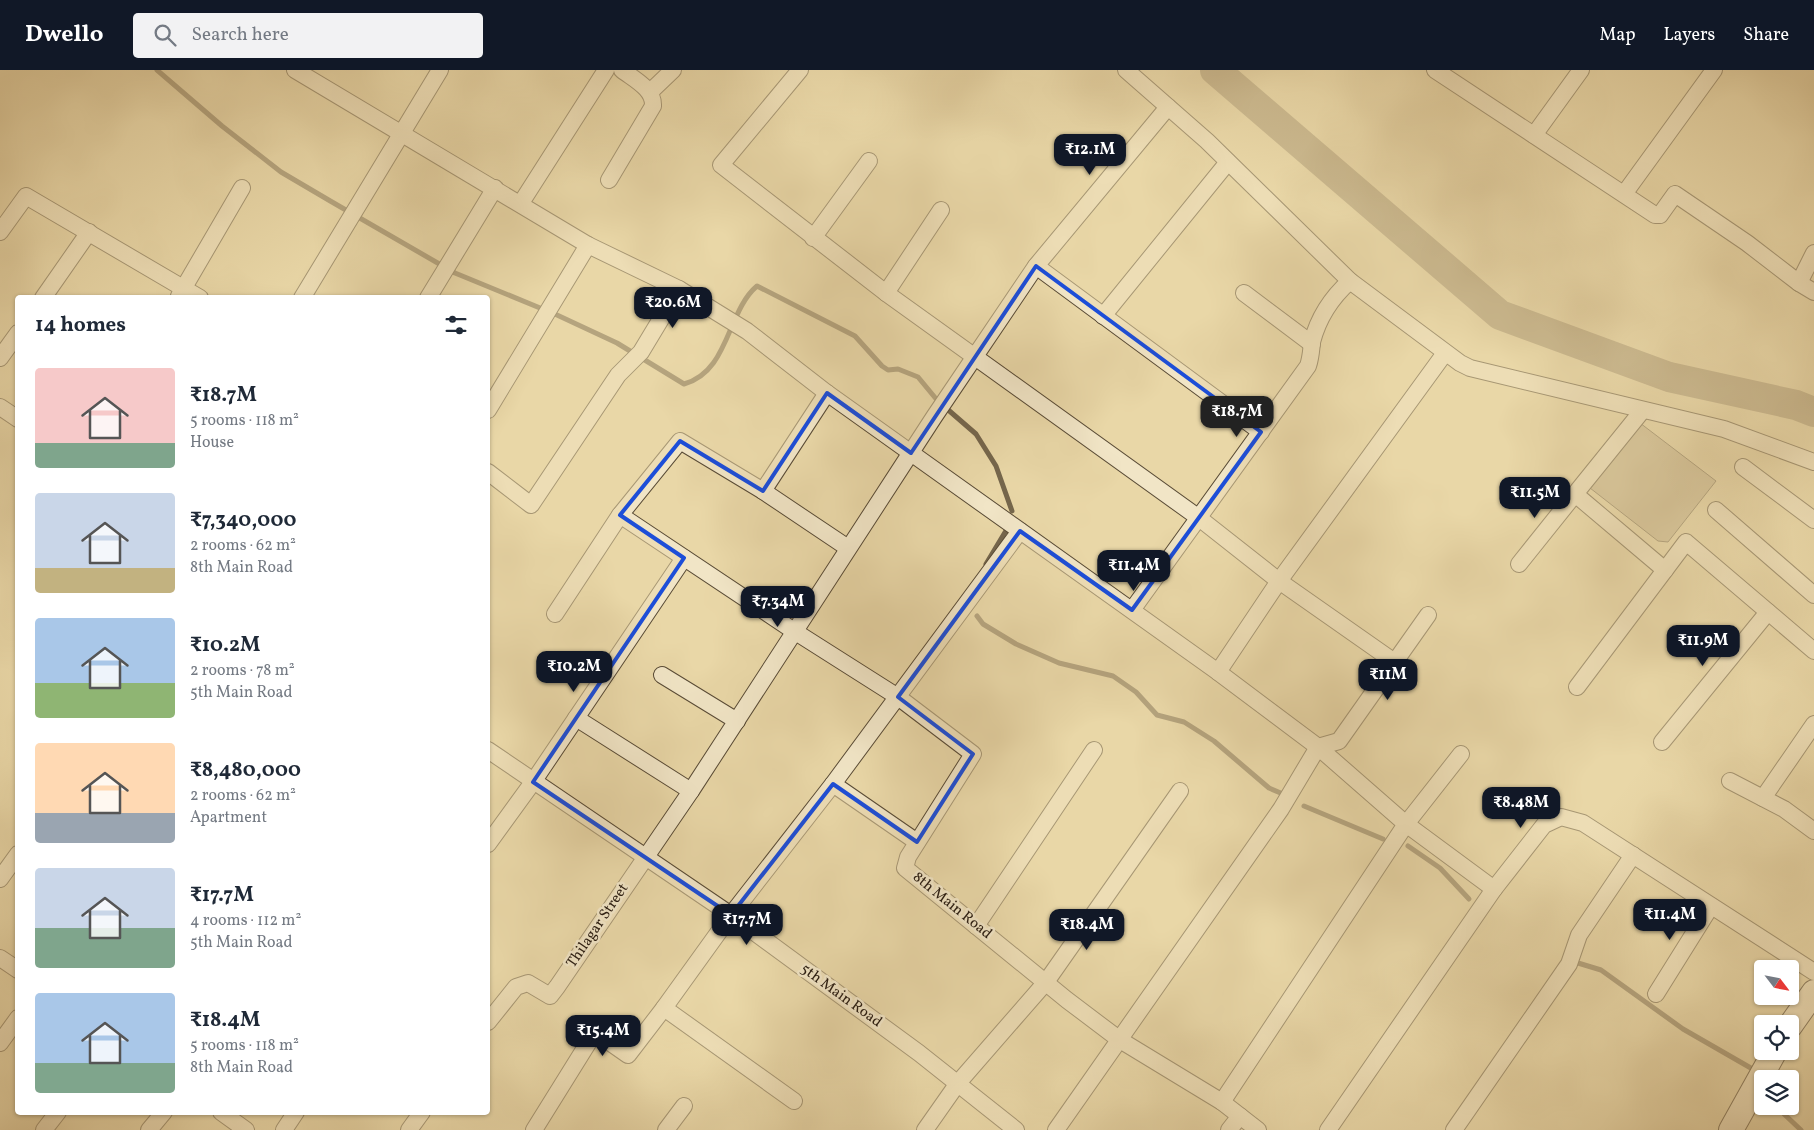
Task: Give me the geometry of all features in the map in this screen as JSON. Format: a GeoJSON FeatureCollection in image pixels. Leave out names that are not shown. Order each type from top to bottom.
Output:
{"type":"FeatureCollection","features":[{"type":"Feature","properties":{"kind":"main road"},"geometry":{"type":"LineString","coordinates":[[1798,1015],[1814,992]]}},
{"type":"Feature","properties":{"kind":"main road"},"geometry":{"type":"LineString","coordinates":[[1730,1130],[1770,1060]]}},
{"type":"Feature","properties":{"kind":"street"},"geometry":{"type":"LineString","coordinates":[[304,295],[440,70]]}},
{"type":"Feature","properties":{"kind":"street"},"geometry":{"type":"LineString","coordinates":[[521,203],[606,70]]}},
{"type":"Feature","properties":{"kind":"street"},"geometry":{"type":"LineString","coordinates":[[609,180],[653,106],[653,97],[650,92],[622,70]]}},
{"type":"Feature","properties":{"kind":"street"},"geometry":{"type":"LineString","coordinates":[[650,92],[673,70]]}},
{"type":"Feature","properties":{"kind":"street"},"geometry":{"type":"LineString","coordinates":[[800,70],[722,165],[886,293],[1199,518],[1279,581],[1396,663]]}},
{"type":"Feature","properties":{"kind":"street"},"geometry":{"type":"LineString","coordinates":[[1126,70],[1228,162],[1350,281],[1445,353],[1470,368],[1642,411],[1724,429],[1814,462]]}},
{"type":"Feature","properties":{"kind":"street"},"geometry":{"type":"LineString","coordinates":[[1435,70],[1655,215],[1660,214],[1675,194],[1747,243],[1798,283],[1814,292]]}},
{"type":"Feature","properties":{"kind":"street"},"geometry":{"type":"LineString","coordinates":[[1534,135],[1581,70]]}},
{"type":"Feature","properties":{"kind":"street"},"geometry":{"type":"LineString","coordinates":[[1624,194],[1714,70]]}},
{"type":"Feature","properties":{"kind":"street"},"geometry":{"type":"LineString","coordinates":[[302,72],[588,245],[679,290],[748,331],[827,393],[1218,672],[1318,747],[1406,824],[1494,889]]}},
{"type":"Feature","properties":{"kind":"street","name":"Thilagar Street"},"geometry":{"type":"LineString","coordinates":[[490,1020],[516,987],[528,983],[550,996],[692,791],[848,548],[1036,266],[1168,107]]}},
{"type":"Feature","properties":{"kind":"street"},"geometry":{"type":"LineString","coordinates":[[814,238],[869,161]]}},
{"type":"Feature","properties":{"kind":"street"},"geometry":{"type":"LineString","coordinates":[[1103,316],[1228,162]]}},
{"type":"Feature","properties":{"kind":"street"},"geometry":{"type":"LineString","coordinates":[[0,232],[26,196],[89,232],[181,293],[242,188]]}},
{"type":"Feature","properties":{"kind":"street"},"geometry":{"type":"LineString","coordinates":[[431,293],[495,188]]}},
{"type":"Feature","properties":{"kind":"street"},"geometry":{"type":"LineString","coordinates":[[886,293],[941,210]]}},
{"type":"Feature","properties":{"kind":"street"},"geometry":{"type":"LineString","coordinates":[[45,295],[89,232]]}},
{"type":"Feature","properties":{"kind":"street"},"geometry":{"type":"LineString","coordinates":[[490,407],[588,245]]}},
{"type":"Feature","properties":{"kind":"street"},"geometry":{"type":"LineString","coordinates":[[1798,283],[1814,253]]}},
{"type":"Feature","properties":{"kind":"street"},"geometry":{"type":"LineString","coordinates":[[1036,266],[1261,432]]}},
{"type":"Feature","properties":{"kind":"street"},"geometry":{"type":"LineString","coordinates":[[1132,610],[1308,366],[1312,356],[1312,344],[1321,316],[1350,281]]}},
{"type":"Feature","properties":{"kind":"street"},"geometry":{"type":"LineString","coordinates":[[490,474],[531,505],[618,375],[641,352],[679,290]]}},
{"type":"Feature","properties":{"kind":"street"},"geometry":{"type":"LineString","coordinates":[[1244,293],[1312,344]]}},
{"type":"Feature","properties":{"kind":"street"},"geometry":{"type":"LineString","coordinates":[[0,358],[15,337]]}},
{"type":"Feature","properties":{"kind":"street"},"geometry":{"type":"LineString","coordinates":[[1218,672],[1279,581],[1445,353]]}},
{"type":"Feature","properties":{"kind":"street"},"geometry":{"type":"LineString","coordinates":[[763,491],[827,393]]}},
{"type":"Feature","properties":{"kind":"street"},"geometry":{"type":"LineString","coordinates":[[0,407],[15,417]]}},
{"type":"Feature","properties":{"kind":"street"},"geometry":{"type":"LineString","coordinates":[[1519,564],[1642,411]]}},
{"type":"Feature","properties":{"kind":"street"},"geometry":{"type":"LineString","coordinates":[[555,614],[620,515],[680,441],[763,491],[848,548]]}},
{"type":"Feature","properties":{"kind":"street"},"geometry":{"type":"LineString","coordinates":[[1743,467],[1814,520]]}},
{"type":"Feature","properties":{"kind":"street"},"geometry":{"type":"LineString","coordinates":[[1575,494],[1665,570]]}},
{"type":"Feature","properties":{"kind":"street"},"geometry":{"type":"LineString","coordinates":[[1716,510],[1814,595]]}},
{"type":"Feature","properties":{"kind":"street","name":"8th Main Road"},"geometry":{"type":"LineString","coordinates":[[620,515],[794,631],[898,697],[973,754],[908,857],[905,868],[1120,1040],[1222,1102],[1258,1130]]}},
{"type":"Feature","properties":{"kind":"street"},"geometry":{"type":"LineString","coordinates":[[534,1130],[594,1032],[628,1055],[731,915],[833,784],[1020,531]]}},
{"type":"Feature","properties":{"kind":"street"},"geometry":{"type":"LineString","coordinates":[[1577,687],[1686,542],[1814,651]]}},
{"type":"Feature","properties":{"kind":"street"},"geometry":{"type":"LineString","coordinates":[[490,841],[533,782],[684,558]]}},
{"type":"Feature","properties":{"kind":"street"},"geometry":{"type":"LineString","coordinates":[[1662,742],[1768,612]]}},
{"type":"Feature","properties":{"kind":"street"},"geometry":{"type":"LineString","coordinates":[[1056,1130],[1281,810],[1318,747],[1338,741],[1396,663],[1428,615]]}},
{"type":"Feature","properties":{"kind":"street"},"geometry":{"type":"LineString","coordinates":[[662,675],[737,721]]}},
{"type":"Feature","properties":{"kind":"street"},"geometry":{"type":"LineString","coordinates":[[576,718],[692,791]]}},
{"type":"Feature","properties":{"kind":"street"},"geometry":{"type":"LineString","coordinates":[[1763,798],[1814,724]]}},
{"type":"Feature","properties":{"kind":"street"},"geometry":{"type":"LineString","coordinates":[[976,926],[1094,750]]}},
{"type":"Feature","properties":{"kind":"street","name":"5th Main Road"},"geometry":{"type":"LineString","coordinates":[[490,751],[731,915],[958,1084],[1016,1130]]}},
{"type":"Feature","properties":{"kind":"street"},"geometry":{"type":"LineString","coordinates":[[1222,1102],[1406,824],[1461,754]]}},
{"type":"Feature","properties":{"kind":"street"},"geometry":{"type":"LineString","coordinates":[[1730,781],[1784,809],[1814,832]]}},
{"type":"Feature","properties":{"kind":"street"},"geometry":{"type":"LineString","coordinates":[[833,784],[917,842]]}},
{"type":"Feature","properties":{"kind":"street"},"geometry":{"type":"LineString","coordinates":[[925,1130],[958,1084],[1046,982],[1180,791]]}},
{"type":"Feature","properties":{"kind":"street"},"geometry":{"type":"LineString","coordinates":[[1328,1130],[1494,889],[1544,825],[1562,817],[1583,823],[1814,972]]}},
{"type":"Feature","properties":{"kind":"street"},"geometry":{"type":"LineString","coordinates":[[1454,1130],[1569,964],[1579,935],[1633,855]]}},
{"type":"Feature","properties":{"kind":"street"},"geometry":{"type":"LineString","coordinates":[[0,879],[15,858]]}},
{"type":"Feature","properties":{"kind":"street"},"geometry":{"type":"LineString","coordinates":[[1656,994],[1711,906]]}},
{"type":"Feature","properties":{"kind":"street"},"geometry":{"type":"LineString","coordinates":[[0,958],[15,968]]}},
{"type":"Feature","properties":{"kind":"street"},"geometry":{"type":"LineString","coordinates":[[664,1008],[794,1101]]}},
{"type":"Feature","properties":{"kind":"street"},"geometry":{"type":"LineString","coordinates":[[0,1043],[15,1022]]}},
{"type":"Feature","properties":{"kind":"street"},"geometry":{"type":"LineString","coordinates":[[666,1130],[684,1106]]}},
{"type":"Feature","properties":{"kind":"street"},"geometry":{"type":"LineString","coordinates":[[44,1130],[56,1115]]}},
{"type":"Feature","properties":{"kind":"street"},"geometry":{"type":"LineString","coordinates":[[149,1130],[162,1115]]}},
{"type":"Feature","properties":{"kind":"street"},"geometry":{"type":"LineString","coordinates":[[225,1115],[246,1130]]}},
{"type":"Feature","properties":{"kind":"street"},"geometry":{"type":"LineString","coordinates":[[284,1130],[294,1115]]}},
{"type":"Feature","properties":{"kind":"street"},"geometry":{"type":"LineString","coordinates":[[409,1130],[420,1115]]}},
{"type":"Feature","properties":{"kind":"street"},"geometry":{"type":"LineString","coordinates":[[1229,1130],[1240,1116]]}},
{"type":"Feature","properties":{"kind":"highlighted area"},"geometry":{"type":"Polygon","coordinates":[[[1036,266],[1261,432],[1132,610],[1020,531],[898,697],[973,754],[917,842],[833,784],[731,915],[533,782],[684,558],[620,515],[680,441],[763,491],[827,393],[911,453],[1036,266]]]}},
{"type":"Feature","properties":{"kind":"shaded area"},"geometry":{"type":"Polygon","coordinates":[[[1640,423],[1716,481],[1668,542],[1658,541],[1590,488],[1640,423]]]}},
{"type":"Feature","properties":{"kind":"waterway"},"geometry":{"type":"LineString","coordinates":[[157,70],[222,126],[281,172],[455,273],[557,315],[617,343],[684,384],[699,377],[710,367],[719,354],[739,310],[757,286],[855,336],[882,366],[888,370],[898,369],[918,377],[937,400]]}},
{"type":"Feature","properties":{"kind":"waterway"},"geometry":{"type":"LineString","coordinates":[[1215,70],[1500,315],[1669,377],[1796,405],[1814,412]]}},
{"type":"Feature","properties":{"kind":"waterway"},"geometry":{"type":"LineString","coordinates":[[946,408],[976,434],[996,466],[1012,511]]}},
{"type":"Feature","properties":{"kind":"waterway"},"geometry":{"type":"LineString","coordinates":[[986,564],[1007,529]]}},
{"type":"Feature","properties":{"kind":"waterway"},"geometry":{"type":"LineString","coordinates":[[977,616],[983,624],[1016,644],[1059,663],[1113,676],[1136,692],[1157,715],[1184,722],[1214,741],[1269,788],[1283,794]]}},
{"type":"Feature","properties":{"kind":"waterway"},"geometry":{"type":"LineString","coordinates":[[1304,806],[1383,839]]}},
{"type":"Feature","properties":{"kind":"waterway"},"geometry":{"type":"LineString","coordinates":[[1408,846],[1440,868],[1469,899]]}},
{"type":"Feature","properties":{"kind":"waterway"},"geometry":{"type":"LineString","coordinates":[[1578,963],[1601,970],[1683,1029],[1754,1070]]}},
{"type":"Feature","properties":{"kind":"waterway"},"geometry":{"type":"LineString","coordinates":[[1785,1115],[1801,1130]]}}]}
